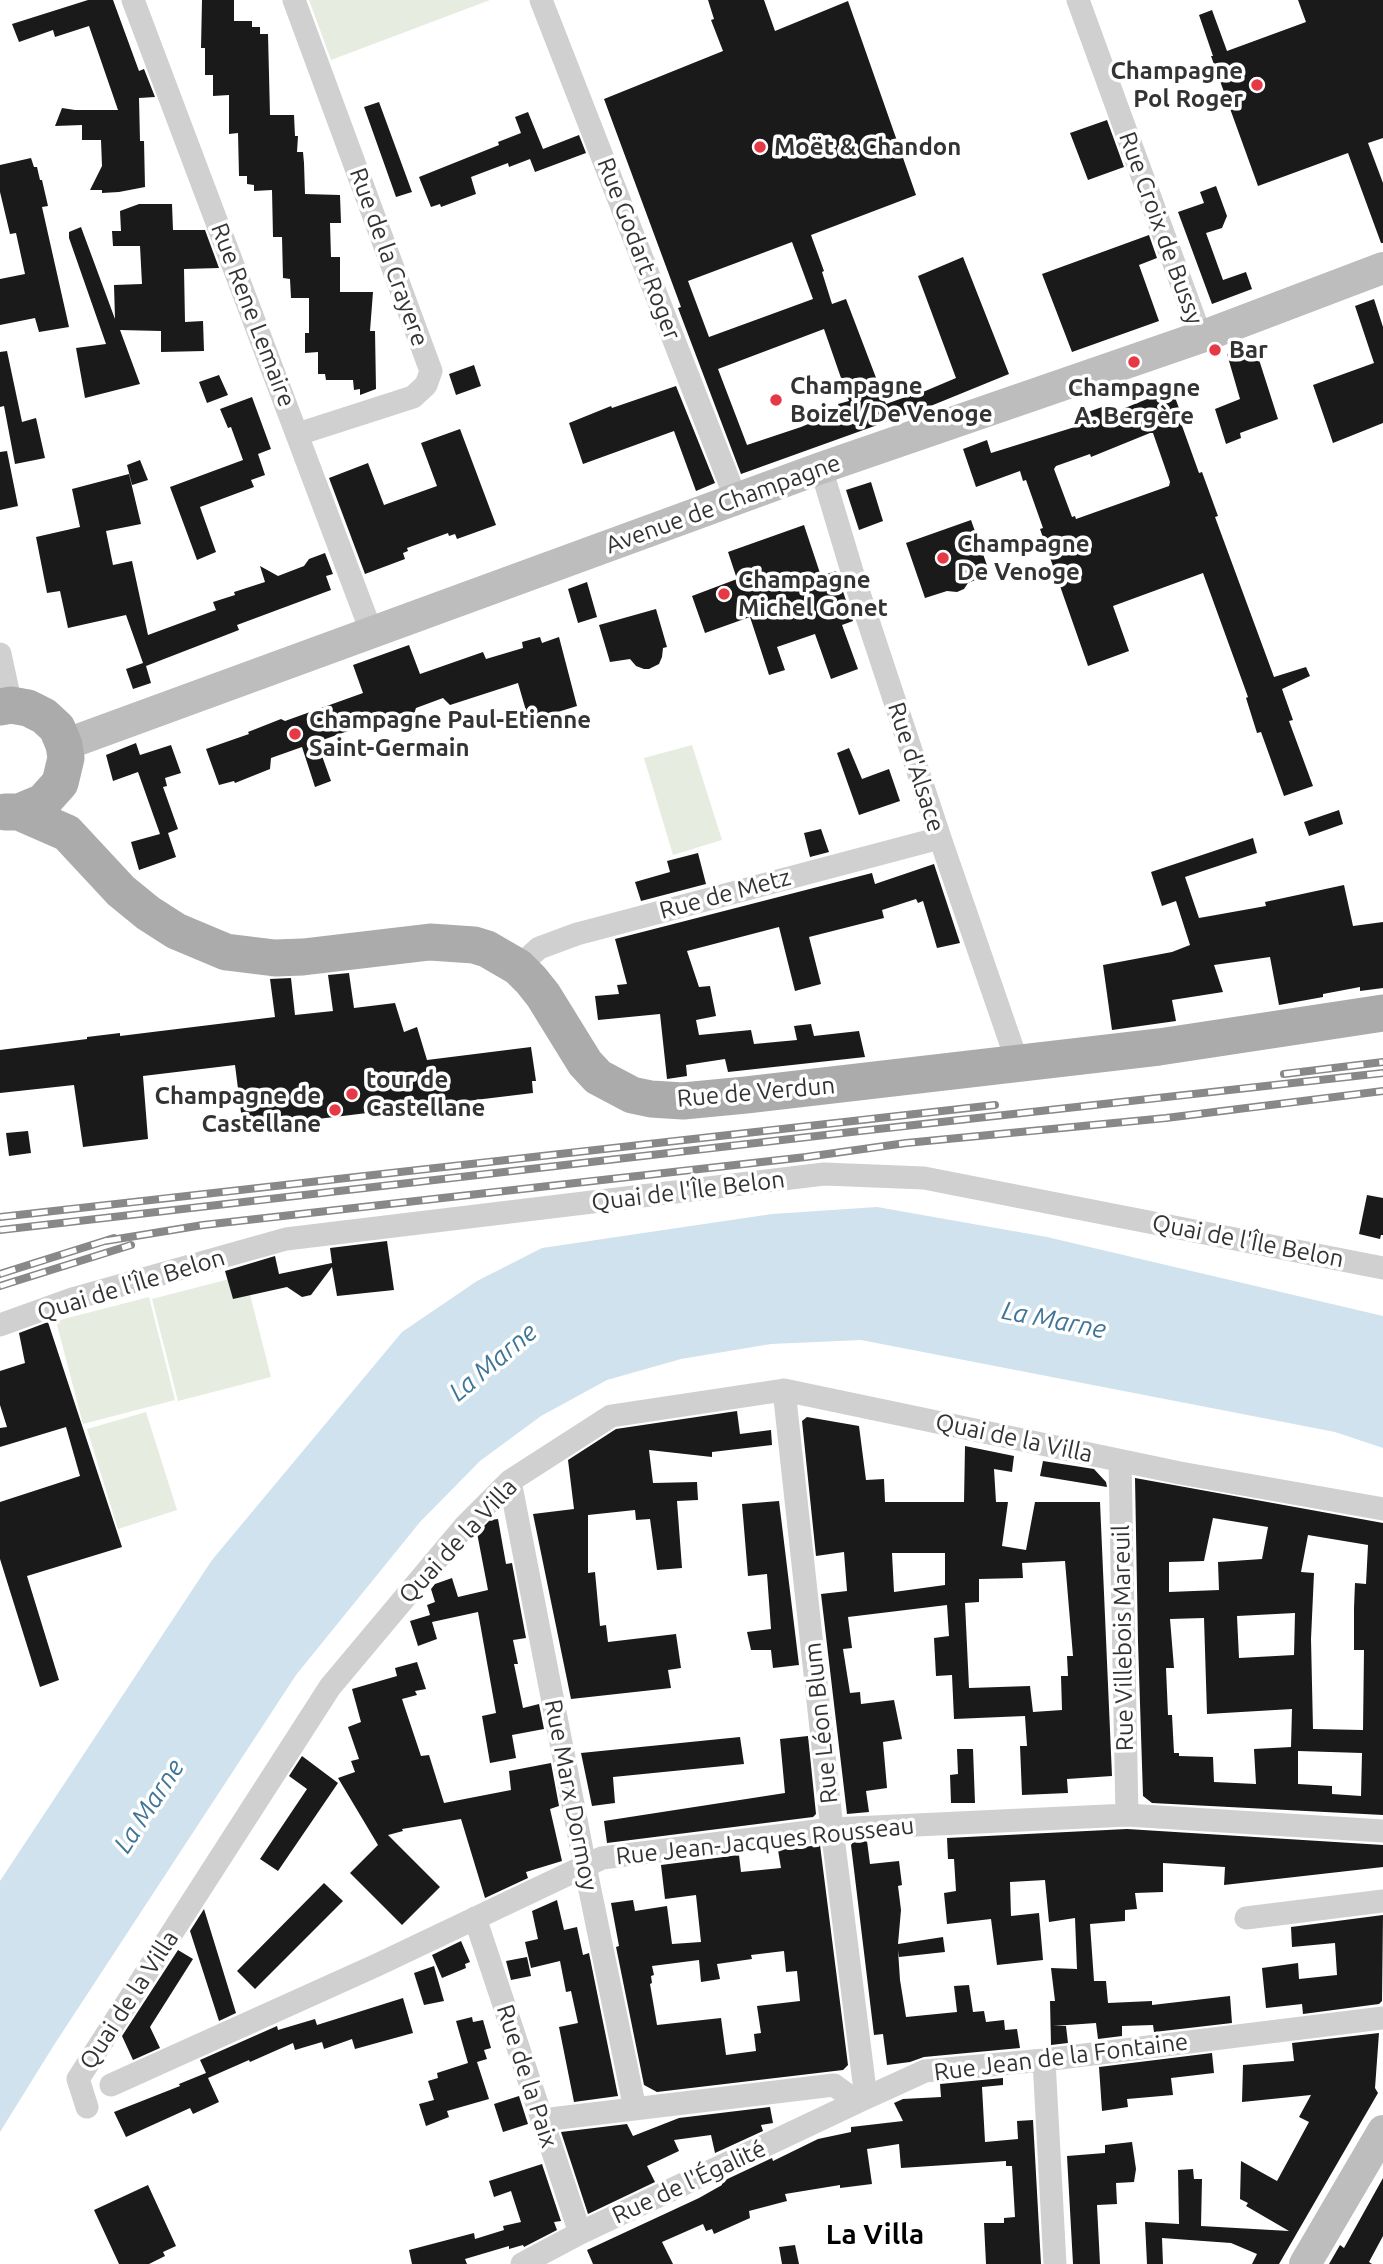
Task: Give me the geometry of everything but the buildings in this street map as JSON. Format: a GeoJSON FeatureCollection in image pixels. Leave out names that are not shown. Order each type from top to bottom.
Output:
{"type":"FeatureCollection","features":[{"type":"Feature","properties":{"kind":"main road","name":"Avenue de Champagne"},"geometry":{"type":"LineString","coordinates":[[64,745],[821,468],[1201,337],[1383,268]]}},
{"type":"Feature","properties":{"kind":"main road"},"geometry":{"type":"LineString","coordinates":[[5,706],[28,708],[44,716],[57,729],[66,758],[60,783],[67,833]]}},
{"type":"Feature","properties":{"kind":"main road"},"geometry":{"type":"LineString","coordinates":[[10,811],[43,803],[60,783]]}},
{"type":"Feature","properties":{"kind":"main road","name":"Rue de Verdun"},"geometry":{"type":"LineString","coordinates":[[10,811],[67,833],[121,891],[148,913],[176,931],[226,953],[275,958],[303,957],[400,944],[456,943],[487,949],[517,967],[543,995],[585,1063],[598,1077],[632,1095],[651,1099],[683,1101],[1159,1048],[1383,1013]]}},
{"type":"Feature","properties":{"kind":"main road"},"geometry":{"type":"LineString","coordinates":[[1305,2264],[1383,2131]]}},
{"type":"Feature","properties":{"kind":"street","name":"Rue Rene Lemaire"},"geometry":{"type":"LineString","coordinates":[[133,0],[371,631]]}},
{"type":"Feature","properties":{"kind":"street","name":"Rue de la Crayere"},"geometry":{"type":"LineString","coordinates":[[294,0],[431,371],[426,385],[413,397],[298,434]]}},
{"type":"Feature","properties":{"kind":"street","name":"Rue Godart Roger"},"geometry":{"type":"LineString","coordinates":[[541,0],[736,499]]}},
{"type":"Feature","properties":{"kind":"street","name":"Rue Croix de Bussy"},"geometry":{"type":"LineString","coordinates":[[1078,0],[1201,337]]}},
{"type":"Feature","properties":{"kind":"street","name":"Rue d'Alsace"},"geometry":{"type":"LineString","coordinates":[[821,468],[854,578],[1018,1064]]}},
{"type":"Feature","properties":{"kind":"street"},"geometry":{"type":"LineString","coordinates":[[0,654],[5,706]]}},
{"type":"Feature","properties":{"kind":"street","name":"Rue de Metz"},"geometry":{"type":"LineString","coordinates":[[517,967],[539,948],[577,934],[940,838]]}},
{"type":"Feature","properties":{"kind":"street","name":"Quai de l'Île Belon"},"geometry":{"type":"LineString","coordinates":[[0,1325],[72,1299],[286,1239],[824,1174],[924,1178],[1383,1268]]}},
{"type":"Feature","properties":{"kind":"street","name":"Quai de la Villa"},"geometry":{"type":"LineString","coordinates":[[86,2107],[78,2079],[330,1687],[465,1526],[510,1481],[611,1416],[784,1390],[1120,1461],[1383,1510]]}},
{"type":"Feature","properties":{"kind":"street","name":"Rue Léon Blum"},"geometry":{"type":"LineString","coordinates":[[784,1390],[861,2100]]}},
{"type":"Feature","properties":{"kind":"street","name":"Rue Villebois Mareuil"},"geometry":{"type":"LineString","coordinates":[[1120,1461],[1127,1815]]}},
{"type":"Feature","properties":{"kind":"street","name":"Rue Marx Dormoy"},"geometry":{"type":"LineString","coordinates":[[510,1481],[584,1867],[635,2109]]}},
{"type":"Feature","properties":{"kind":"street","name":"Rue Jean-Jacques Rousseau"},"geometry":{"type":"LineString","coordinates":[[111,2085],[602,1858],[832,1829],[1127,1815],[1383,1831]]}},
{"type":"Feature","properties":{"kind":"street"},"geometry":{"type":"LineString","coordinates":[[1247,1918],[1383,1901]]}},
{"type":"Feature","properties":{"kind":"street","name":"Rue de la Paix"},"geometry":{"type":"LineString","coordinates":[[475,1918],[580,2234]]}},
{"type":"Feature","properties":{"kind":"street","name":"Rue Jean de la Fontaine"},"geometry":{"type":"LineString","coordinates":[[861,2100],[925,2071],[1044,2060],[1383,2018]]}},
{"type":"Feature","properties":{"kind":"street"},"geometry":{"type":"LineString","coordinates":[[1044,2060],[1055,2264]]}},
{"type":"Feature","properties":{"kind":"street"},"geometry":{"type":"LineString","coordinates":[[542,2120],[834,2085],[861,2100]]}},
{"type":"Feature","properties":{"kind":"street","name":"Rue de l'Égalité"},"geometry":{"type":"LineString","coordinates":[[535,2261],[580,2234],[861,2100]]}},
{"type":"Feature","properties":{"kind":"shaded area"},"geometry":{"type":"Polygon","coordinates":[[[309,0],[490,0],[331,60],[309,0]]]}},
{"type":"Feature","properties":{"kind":"shaded area"},"geometry":{"type":"Polygon","coordinates":[[[692,745],[722,840],[673,855],[644,758],[692,745]]]}},
{"type":"Feature","properties":{"kind":"shaded area"},"geometry":{"type":"Polygon","coordinates":[[[245,1275],[271,1377],[178,1401],[152,1299],[245,1275]]]}},
{"type":"Feature","properties":{"kind":"shaded area"},"geometry":{"type":"Polygon","coordinates":[[[149,1297],[175,1400],[83,1424],[56,1321],[149,1297]]]}},
{"type":"Feature","properties":{"kind":"shaded area"},"geometry":{"type":"Polygon","coordinates":[[[146,1412],[177,1510],[118,1529],[87,1429],[146,1412]]]}},
{"type":"Feature","properties":{"kind":"water","name":"La Marne"},"geometry":{"type":"Polygon","coordinates":[[[877,1207],[1047,1237],[1383,1316],[1383,1448],[1335,1432],[861,1340],[771,1344],[681,1359],[607,1380],[541,1416],[480,1461],[420,1522],[296,1675],[0,2132],[0,1881],[212,1560],[402,1332],[477,1281],[542,1248],[772,1214],[877,1207]]]}},
{"type":"Feature","properties":{"kind":"railway"},"geometry":{"type":"LineString","coordinates":[[1284,1074],[1383,1062]]}},
{"type":"Feature","properties":{"kind":"railway"},"geometry":{"type":"LineString","coordinates":[[0,1230],[1383,1073]]}},
{"type":"Feature","properties":{"kind":"railway"},"geometry":{"type":"LineString","coordinates":[[105,1241],[203,1225],[806,1157],[906,1143],[1166,1118],[1383,1091]]}},
{"type":"Feature","properties":{"kind":"railway"},"geometry":{"type":"LineString","coordinates":[[0,1217],[995,1105]]}},
{"type":"Feature","properties":{"kind":"railway"},"geometry":{"type":"LineString","coordinates":[[0,1274],[114,1238]]}},
{"type":"Feature","properties":{"kind":"railway"},"geometry":{"type":"LineString","coordinates":[[0,1286],[131,1245]]}},
{"type":"Feature","properties":{"kind":"place","name":"Champagne Pol Roger"},"geometry":{"type":"Point","coordinates":[1257,85]}},
{"type":"Feature","properties":{"kind":"place","name":"Moёt & Chandon"},"geometry":{"type":"Point","coordinates":[760,147]}},
{"type":"Feature","properties":{"kind":"place","name":"Bar"},"geometry":{"type":"Point","coordinates":[1215,350]}},
{"type":"Feature","properties":{"kind":"place","name":"Champagne A. Bergère"},"geometry":{"type":"Point","coordinates":[1134,362]}},
{"type":"Feature","properties":{"kind":"place","name":"Champagne Boizel/De Venoge"},"geometry":{"type":"Point","coordinates":[776,400]}},
{"type":"Feature","properties":{"kind":"place","name":"Champagne De Venoge"},"geometry":{"type":"Point","coordinates":[943,558]}},
{"type":"Feature","properties":{"kind":"place","name":"Champagne Michel Gonet"},"geometry":{"type":"Point","coordinates":[724,594]}},
{"type":"Feature","properties":{"kind":"place","name":"Champagne Paul-Etienne Saint-Germain"},"geometry":{"type":"Point","coordinates":[295,734]}},
{"type":"Feature","properties":{"kind":"place","name":"tour de Castellane"},"geometry":{"type":"Point","coordinates":[352,1094]}},
{"type":"Feature","properties":{"kind":"place","name":"Champagne de Castellane"},"geometry":{"type":"Point","coordinates":[335,1110]}},
{"type":"Feature","properties":{"kind":"district","name":"La Villa"},"geometry":{"type":"Point","coordinates":[875,2235]}}]}
